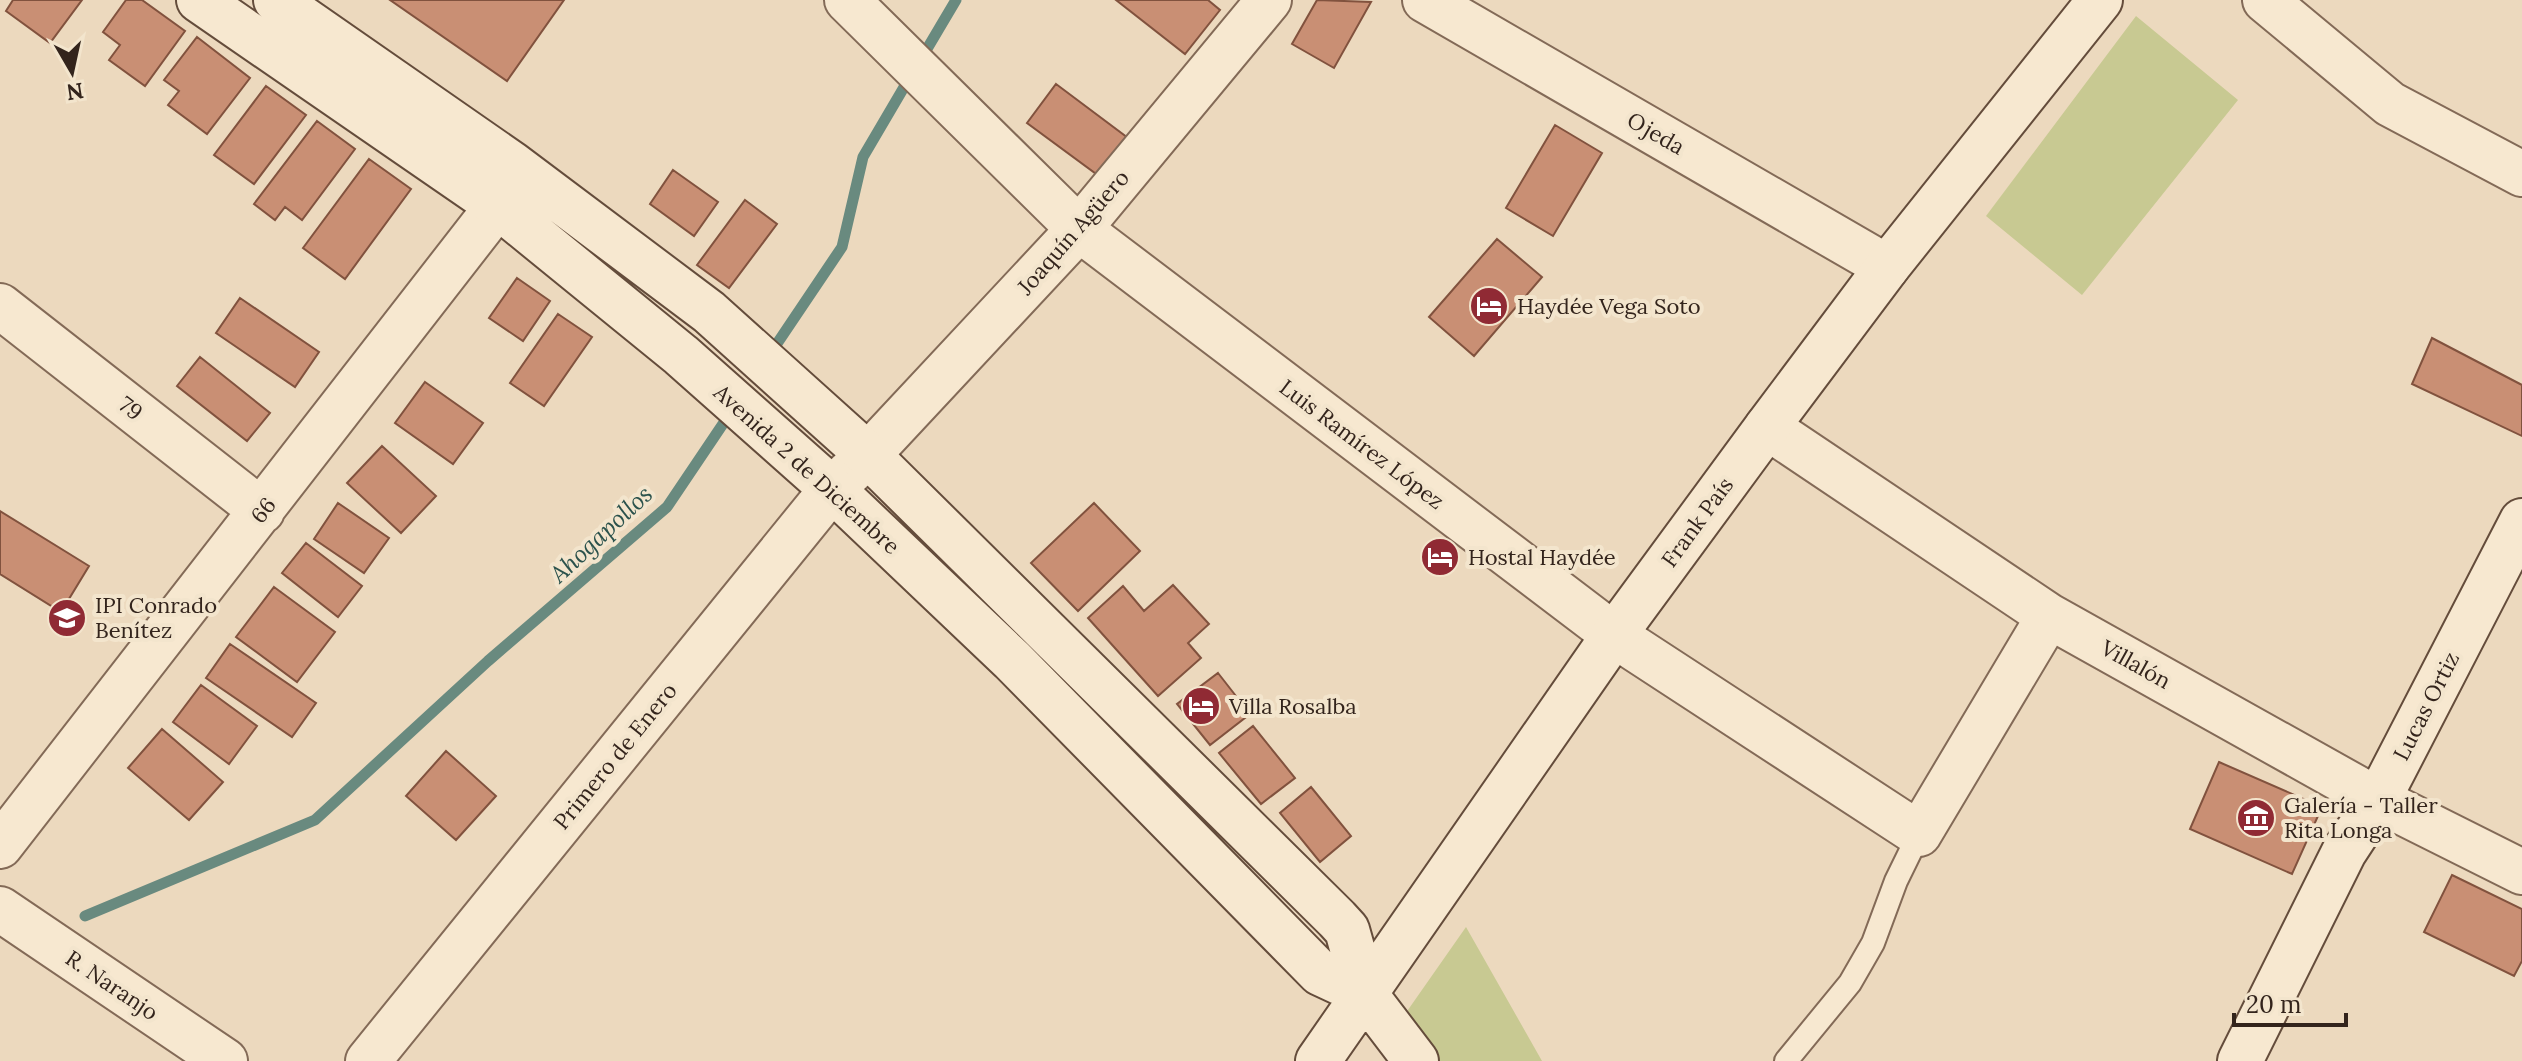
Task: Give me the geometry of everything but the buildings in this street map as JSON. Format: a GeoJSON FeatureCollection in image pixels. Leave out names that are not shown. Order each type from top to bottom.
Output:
{"type":"FeatureCollection","features":[{"type":"Feature","properties":{"kind":"street","name":"Avenida 2 de Diciembre"},"geometry":{"type":"LineString","coordinates":[[199,0],[498,206],[681,355],[822,481],[1012,660],[1320,973],[1365,994]]}},
{"type":"Feature","properties":{"kind":"street","name":"Avenida 2 de Diciembre"},"geometry":{"type":"LineString","coordinates":[[276,0],[524,172],[709,312],[858,446],[1347,930],[1365,994],[1416,1061]]}},
{"type":"Feature","properties":{"kind":"street","name":"Luis Ramírez López"},"geometry":{"type":"LineString","coordinates":[[847,0],[1079,229],[1614,635],[1919,834]]}},
{"type":"Feature","properties":{"kind":"street","name":"Joaquín Agüero"},"geometry":{"type":"LineString","coordinates":[[858,446],[1079,229],[1269,0]]}},
{"type":"Feature","properties":{"kind":"street","name":"Ojeda"},"geometry":{"type":"LineString","coordinates":[[1425,0],[1887,267]]}},
{"type":"Feature","properties":{"kind":"street","name":"Frank País"},"geometry":{"type":"LineString","coordinates":[[1322,1054],[1614,635],[1767,427],[1887,267],[2100,0]]}},
{"type":"Feature","properties":{"kind":"street"},"geometry":{"type":"LineString","coordinates":[[2265,0],[2390,104],[2522,174]]}},
{"type":"Feature","properties":{"kind":"street","name":"66"},"geometry":{"type":"LineString","coordinates":[[0,846],[524,172]]}},
{"type":"Feature","properties":{"kind":"street","name":"79"},"geometry":{"type":"LineString","coordinates":[[0,306],[262,511]]}},
{"type":"Feature","properties":{"kind":"street","name":"Villalón"},"geometry":{"type":"LineString","coordinates":[[1767,427],[2049,616],[2378,800],[2522,872]]}},
{"type":"Feature","properties":{"kind":"street","name":"Primero de Enero"},"geometry":{"type":"LineString","coordinates":[[368,1061],[822,481],[858,446]]}},
{"type":"Feature","properties":{"kind":"street","name":"Lucas Ortiz"},"geometry":{"type":"LineString","coordinates":[[2240,1061],[2344,852],[2378,800],[2522,521]]}},
{"type":"Feature","properties":{"kind":"street"},"geometry":{"type":"LineString","coordinates":[[1919,834],[2049,616]]}},
{"type":"Feature","properties":{"kind":"street","name":"R. Naranjo"},"geometry":{"type":"LineString","coordinates":[[0,909],[225,1061]]}},
{"type":"Feature","properties":{"kind":"street"},"geometry":{"type":"LineString","coordinates":[[1347,930],[1375,940],[1402,938]]}},
{"type":"Feature","properties":{"kind":"street"},"geometry":{"type":"LineString","coordinates":[[1320,973],[1334,1004],[1322,1054]]}},
{"type":"Feature","properties":{"kind":"lane"},"geometry":{"type":"LineString","coordinates":[[1786,1061],[1850,983],[1873,943],[1896,881],[1919,834]]}},
{"type":"Feature","properties":{"kind":"green space"},"geometry":{"type":"Polygon","coordinates":[[[2136,16],[2238,100],[2082,295],[1986,216],[2136,16]]]}},
{"type":"Feature","properties":{"kind":"green space"},"geometry":{"type":"Polygon","coordinates":[[[1466,927],[1542,1061],[1439,1061],[1403,1017],[1466,927]]]}},
{"type":"Feature","properties":{"kind":"waterway","name":"Ahogapollos"},"geometry":{"type":"LineString","coordinates":[[921,59],[956,0]]}},
{"type":"Feature","properties":{"kind":"waterway","name":"Ahogapollos"},"geometry":{"type":"LineString","coordinates":[[770,354],[842,247],[863,157],[910,77]]}},
{"type":"Feature","properties":{"kind":"waterway","name":"Ahogapollos"},"geometry":{"type":"LineString","coordinates":[[85,916],[315,820],[488,661],[667,507],[731,412]]}},
{"type":"Feature","properties":{"kind":"place","name":"Haydée Vega Soto"},"geometry":{"type":"Point","coordinates":[1489,306]}},
{"type":"Feature","properties":{"kind":"place","name":"Hostal Haydée"},"geometry":{"type":"Point","coordinates":[1440,557]}},
{"type":"Feature","properties":{"kind":"place","name":"IPI Conrado Benítez"},"geometry":{"type":"Point","coordinates":[67,618]}},
{"type":"Feature","properties":{"kind":"place","name":"Villa Rosalba"},"geometry":{"type":"Point","coordinates":[1201,706]}},
{"type":"Feature","properties":{"kind":"place","name":"Galería - Taller Rita Longa"},"geometry":{"type":"Point","coordinates":[2256,818]}}]}
